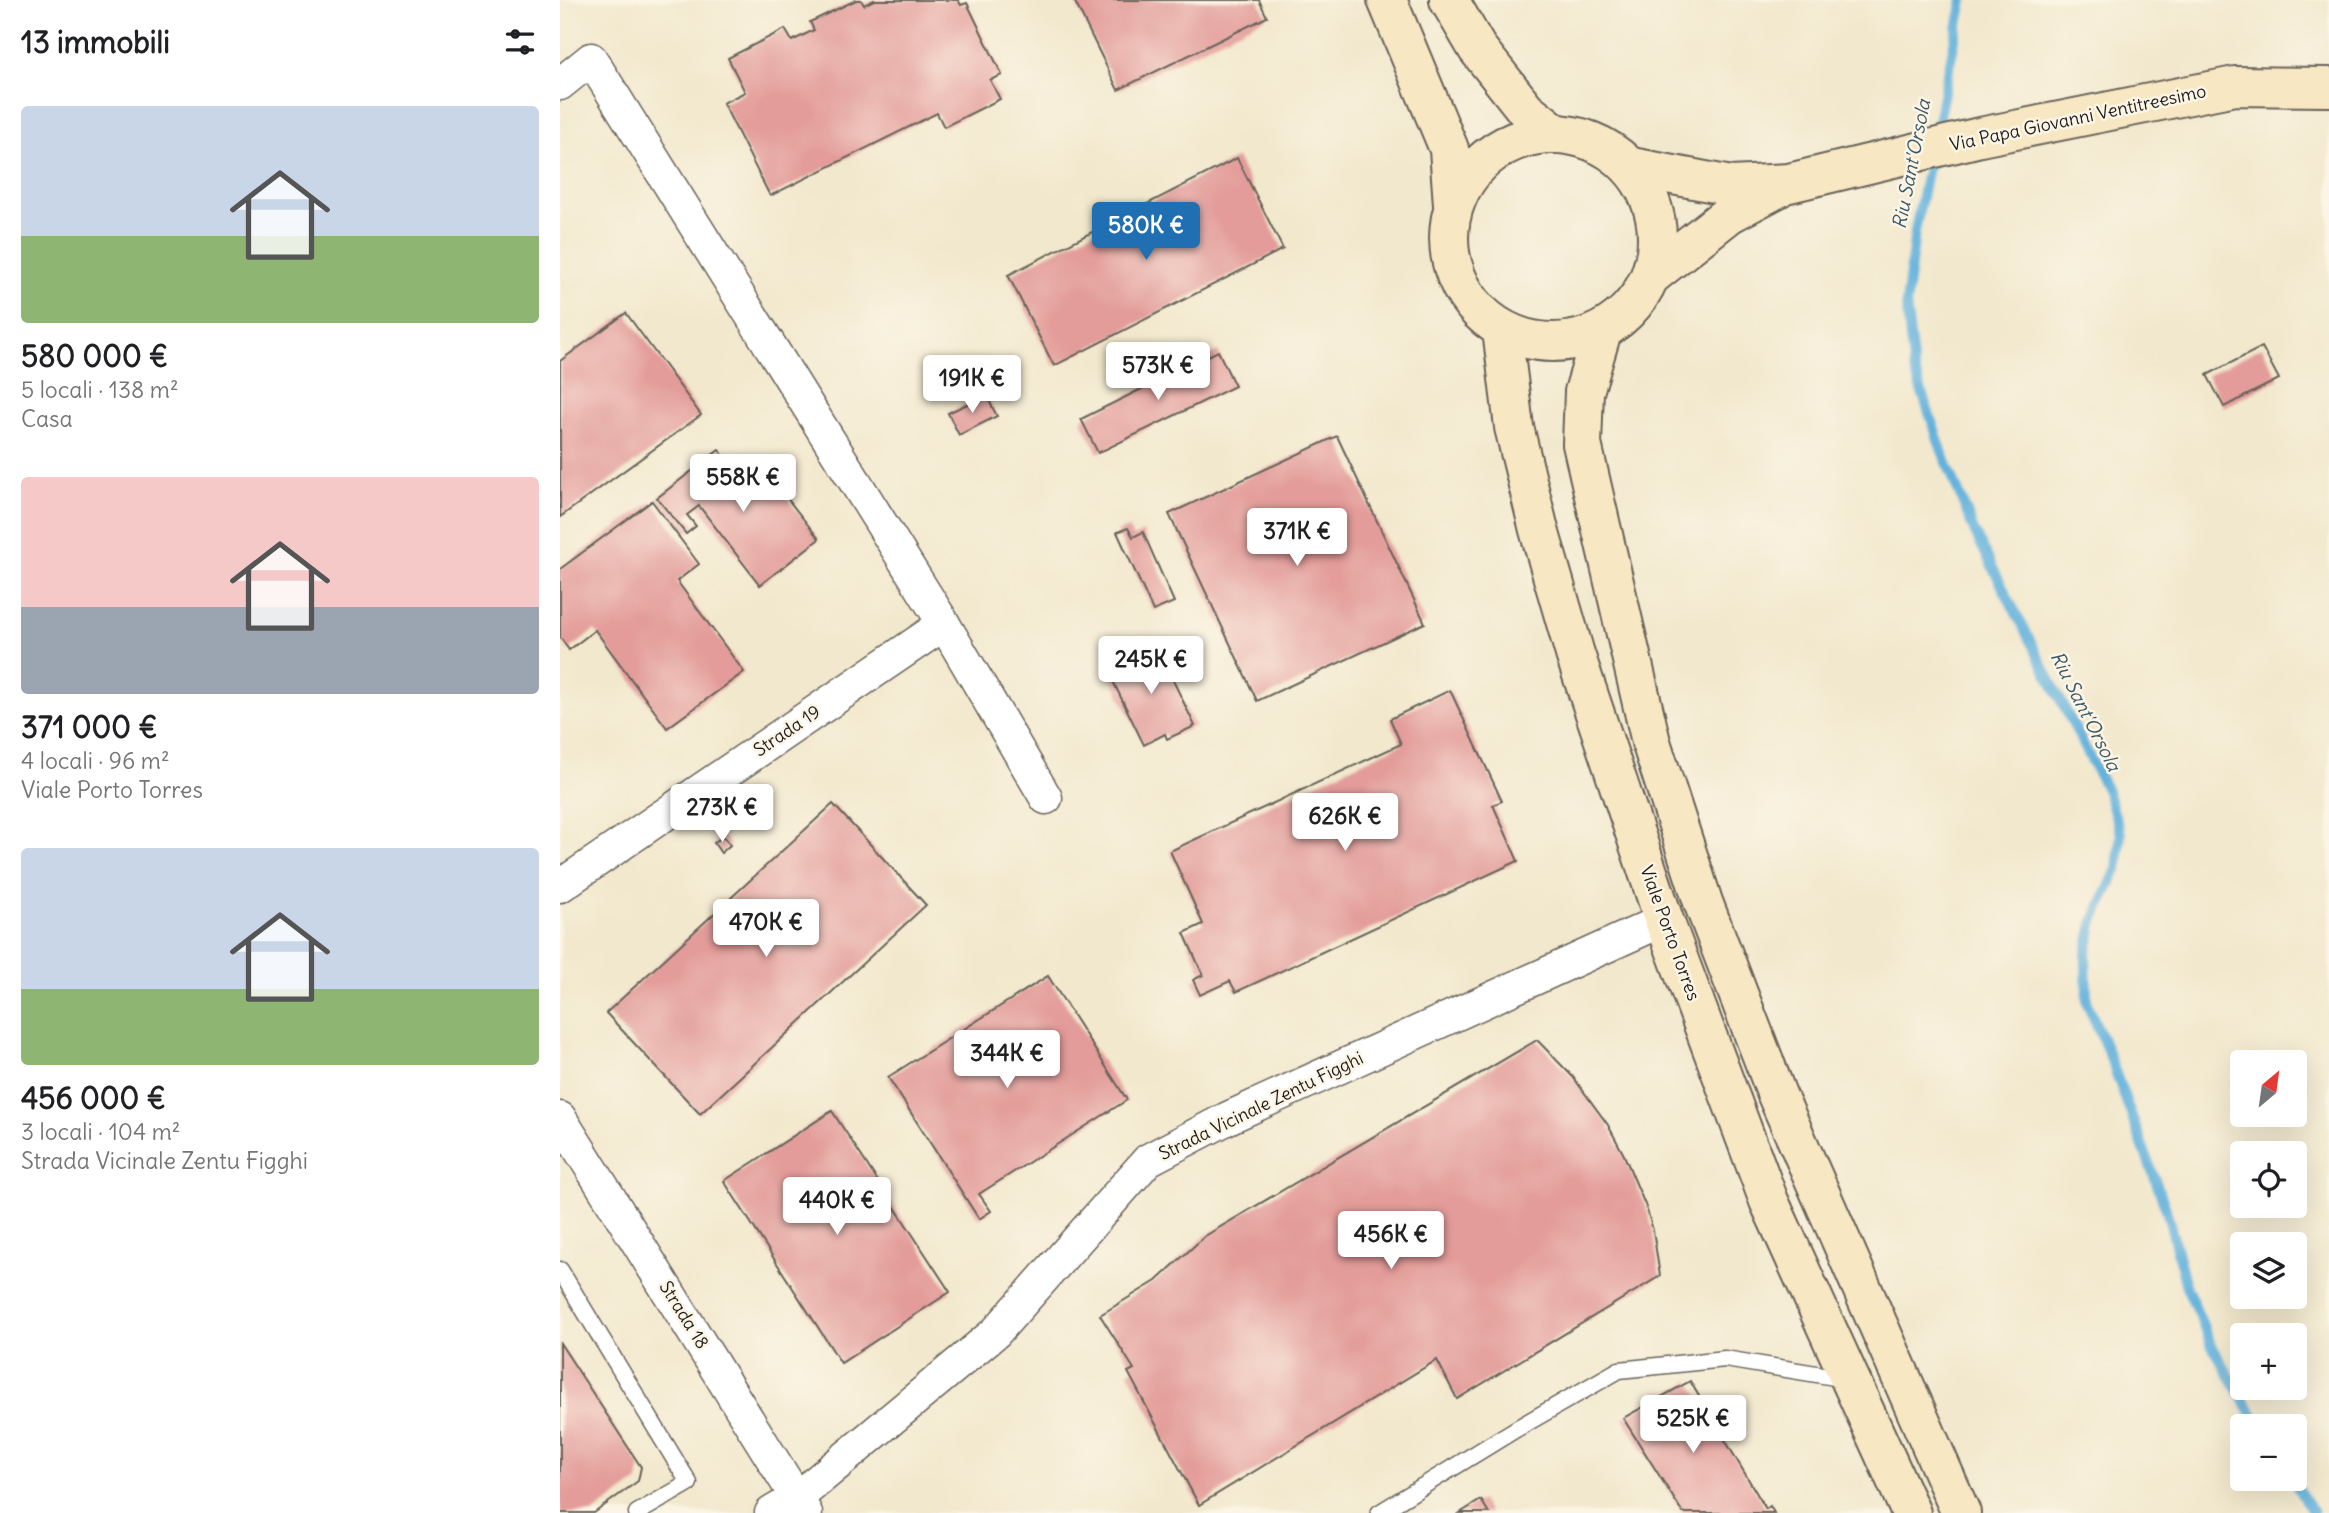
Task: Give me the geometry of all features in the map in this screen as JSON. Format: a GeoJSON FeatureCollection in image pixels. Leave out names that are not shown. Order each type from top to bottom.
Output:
{"type":"FeatureCollection","features":[{"type":"Feature","properties":{"kind":"main road"},"geometry":{"type":"LineString","coordinates":[[1387,0],[1449,149],[1453,205],[1448,240],[1455,275],[1474,307],[1502,330],[1535,341],[1569,342],[1602,331],[1632,308],[1652,275],[1658,237],[1651,199],[1631,167],[1596,142],[1555,133],[1512,141],[1476,167],[1453,205]]}},
{"type":"Feature","properties":{"kind":"main road"},"geometry":{"type":"LineString","coordinates":[[1450,0],[1477,48],[1526,110],[1555,133]]}},
{"type":"Feature","properties":{"kind":"main road","name":"Via Papa Giovanni Ventitreesimo"},"geometry":{"type":"LineString","coordinates":[[1631,167],[1731,186],[1789,183],[1980,137],[2235,86],[2329,87]]}},
{"type":"Feature","properties":{"kind":"main road","name":"Via Papa Giovanni Ventitreesimo"},"geometry":{"type":"LineString","coordinates":[[1652,275],[1729,214],[1789,183]]}},
{"type":"Feature","properties":{"kind":"main road","name":"Viale Porto Torres"},"geometry":{"type":"LineString","coordinates":[[1502,330],[1514,427],[1539,530],[1575,654],[1664,920],[1769,1200],[1911,1513]]}},
{"type":"Feature","properties":{"kind":"main road"},"geometry":{"type":"LineString","coordinates":[[1602,331],[1584,393],[1582,444],[1651,743],[1703,902],[1777,1096],[1961,1513]]}},
{"type":"Feature","properties":{"kind":"street"},"geometry":{"type":"LineString","coordinates":[[560,84],[591,60],[944,624],[1046,798]]}},
{"type":"Feature","properties":{"kind":"street","name":"Strada 19"},"geometry":{"type":"LineString","coordinates":[[560,886],[944,624]]}},
{"type":"Feature","properties":{"kind":"street","name":"Strada Vicinale Zentu Figghi"},"geometry":{"type":"LineString","coordinates":[[771,1513],[802,1505],[996,1332],[1148,1160],[1228,1118],[1664,920]]}},
{"type":"Feature","properties":{"kind":"street","name":"Strada 18"},"geometry":{"type":"LineString","coordinates":[[560,1119],[802,1505]]}},
{"type":"Feature","properties":{"kind":"lane"},"geometry":{"type":"LineString","coordinates":[[560,1270],[689,1483],[637,1513]]}},
{"type":"Feature","properties":{"kind":"lane"},"geometry":{"type":"LineString","coordinates":[[1379,1513],[1619,1370],[1725,1359],[1849,1379]]}},
{"type":"Feature","properties":{"kind":"building"},"geometry":{"type":"Polygon","coordinates":[[[861,0],[864,5],[874,0],[958,0],[961,5],[967,3],[1002,75],[990,80],[1000,99],[944,127],[937,113],[770,196],[723,103],[745,92],[728,58],[785,29],[792,41],[814,30],[810,22],[861,0]]]}},
{"type":"Feature","properties":{"kind":"building"},"geometry":{"type":"Polygon","coordinates":[[[1074,0],[1259,0],[1267,17],[1118,90],[1074,0]]]}},
{"type":"Feature","properties":{"kind":"building"},"geometry":{"type":"Polygon","coordinates":[[[1237,158],[1283,249],[1054,366],[1008,275],[1237,158]]]}},
{"type":"Feature","properties":{"kind":"building"},"geometry":{"type":"Polygon","coordinates":[[[626,313],[701,415],[560,517],[560,361],[626,313]]]}},
{"type":"Feature","properties":{"kind":"building"},"geometry":{"type":"Polygon","coordinates":[[[2262,347],[2279,379],[2224,407],[2207,375],[2262,347]]]}},
{"type":"Feature","properties":{"kind":"building"},"geometry":{"type":"Polygon","coordinates":[[[1218,351],[1235,386],[1098,453],[1081,419],[1218,351]]]}},
{"type":"Feature","properties":{"kind":"building"},"geometry":{"type":"Polygon","coordinates":[[[986,395],[997,416],[959,435],[948,413],[986,395]]]}},
{"type":"Feature","properties":{"kind":"building"},"geometry":{"type":"Polygon","coordinates":[[[1337,436],[1425,623],[1257,701],[1169,514],[1337,436]]]}},
{"type":"Feature","properties":{"kind":"building"},"geometry":{"type":"Polygon","coordinates":[[[719,450],[739,475],[757,460],[819,539],[760,585],[699,506],[687,515],[696,526],[686,534],[657,498],[719,450]]]}},
{"type":"Feature","properties":{"kind":"building"},"geometry":{"type":"Polygon","coordinates":[[[652,501],[699,564],[677,581],[744,672],[667,728],[595,630],[569,650],[560,637],[560,569],[652,501]]]}},
{"type":"Feature","properties":{"kind":"building"},"geometry":{"type":"Polygon","coordinates":[[[1128,528],[1133,537],[1143,532],[1174,602],[1153,611],[1117,532],[1128,528]]]}},
{"type":"Feature","properties":{"kind":"building"},"geometry":{"type":"Polygon","coordinates":[[[1155,643],[1195,726],[1167,739],[1165,734],[1144,745],[1108,671],[1128,662],[1126,657],[1155,643]]]}},
{"type":"Feature","properties":{"kind":"building"},"geometry":{"type":"Polygon","coordinates":[[[1450,690],[1502,801],[1493,805],[1518,861],[1236,992],[1230,981],[1200,995],[1193,980],[1203,975],[1184,933],[1203,924],[1170,851],[1401,744],[1390,719],[1450,690]]]}},
{"type":"Feature","properties":{"kind":"building"},"geometry":{"type":"Polygon","coordinates":[[[833,804],[926,905],[700,1114],[606,1013],[833,804]]]}},
{"type":"Feature","properties":{"kind":"building"},"geometry":{"type":"Polygon","coordinates":[[[723,836],[730,845],[721,853],[714,843],[723,836]]]}},
{"type":"Feature","properties":{"kind":"building"},"geometry":{"type":"Polygon","coordinates":[[[1048,976],[1127,1100],[979,1194],[991,1211],[979,1219],[888,1077],[1048,976]]]}},
{"type":"Feature","properties":{"kind":"building"},"geometry":{"type":"Polygon","coordinates":[[[1537,1040],[1573,1077],[1608,1125],[1624,1155],[1653,1230],[1660,1276],[1457,1399],[1437,1360],[1199,1505],[1128,1372],[1134,1369],[1100,1315],[1156,1281],[1205,1236],[1537,1040]]]}},
{"type":"Feature","properties":{"kind":"building"},"geometry":{"type":"Polygon","coordinates":[[[832,1111],[950,1292],[841,1363],[724,1181],[832,1111]]]}},
{"type":"Feature","properties":{"kind":"building"},"geometry":{"type":"Polygon","coordinates":[[[560,1343],[641,1467],[638,1481],[594,1513],[560,1513],[560,1343]]]}},
{"type":"Feature","properties":{"kind":"building"},"geometry":{"type":"Polygon","coordinates":[[[1690,1381],[1766,1509],[1770,1506],[1774,1513],[1683,1513],[1623,1418],[1690,1381]]]}},
{"type":"Feature","properties":{"kind":"building"},"geometry":{"type":"Polygon","coordinates":[[[1481,1500],[1489,1513],[1460,1513],[1481,1500]]]}},
{"type":"Feature","properties":{"kind":"waterway","name":"Riu Sant'Orsola"},"geometry":{"type":"LineString","coordinates":[[1934,141],[1963,0]]}},
{"type":"Feature","properties":{"kind":"waterway","name":"Riu Sant'Orsola"},"geometry":{"type":"LineString","coordinates":[[1930,157],[1915,231],[1906,305],[1914,369],[1942,451],[1975,533],[2107,791],[2121,834],[2117,869],[2094,920],[2086,955],[2087,1003],[2166,1209],[2186,1286],[2212,1346],[2252,1414]]}},
{"type":"Feature","properties":{"kind":"waterway","name":"Riu Sant'Orsola"},"geometry":{"type":"LineString","coordinates":[[2299,1491],[2313,1513]]}}]}
